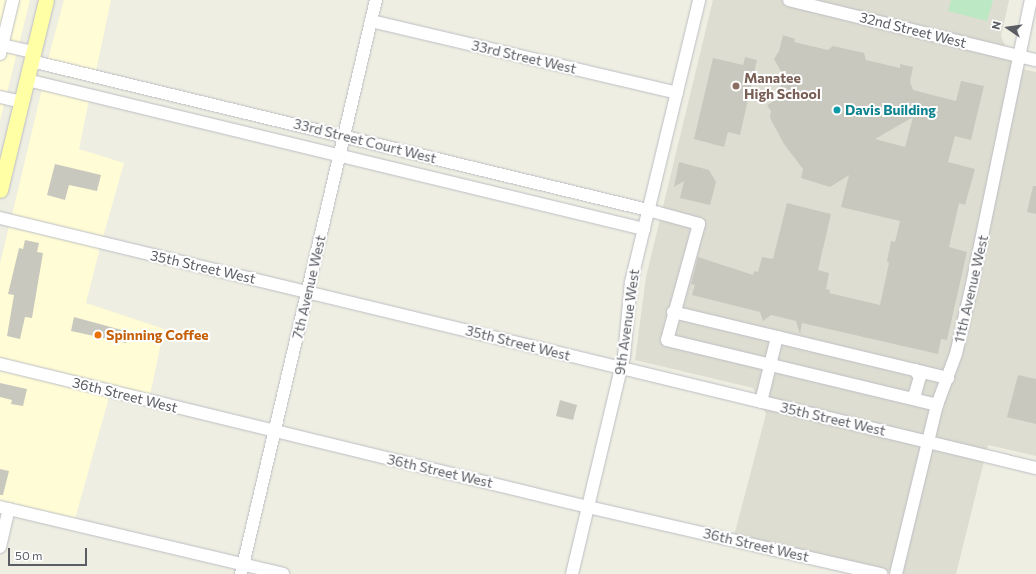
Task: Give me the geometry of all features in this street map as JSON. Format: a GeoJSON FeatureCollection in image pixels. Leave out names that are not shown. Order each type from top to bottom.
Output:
{"type":"FeatureCollection","features":[{"type":"Feature","properties":{"kind":"main road"},"geometry":{"type":"LineString","coordinates":[[0,190],[5,148],[21,102],[46,0]]}},
{"type":"Feature","properties":{"kind":"street"},"geometry":{"type":"LineString","coordinates":[[1,50],[13,0]]}},
{"type":"Feature","properties":{"kind":"street","name":"7th Avenue West"},"geometry":{"type":"LineString","coordinates":[[242,569],[309,292],[339,155],[371,21],[374,0]]}},
{"type":"Feature","properties":{"kind":"street","name":"9th Avenue West"},"geometry":{"type":"LineString","coordinates":[[572,574],[622,368],[631,282],[699,0]]}},
{"type":"Feature","properties":{"kind":"street","name":"32nd Street West"},"geometry":{"type":"LineString","coordinates":[[789,0],[1036,60]]}},
{"type":"Feature","properties":{"kind":"street","name":"11th Avenue West"},"geometry":{"type":"LineString","coordinates":[[896,574],[937,405],[948,378],[982,241],[1018,56],[1031,0]]}},
{"type":"Feature","properties":{"kind":"street","name":"33rd Street West"},"geometry":{"type":"LineString","coordinates":[[371,21],[676,94]]}},
{"type":"Feature","properties":{"kind":"street","name":"33rd Street Court West"},"geometry":{"type":"LineString","coordinates":[[1,50],[648,210],[699,224],[674,312]]}},
{"type":"Feature","properties":{"kind":"street","name":"33rd Street Court West"},"geometry":{"type":"LineString","coordinates":[[27,80],[644,228]]}},
{"type":"Feature","properties":{"kind":"street"},"geometry":{"type":"LineString","coordinates":[[0,97],[21,102]]}},
{"type":"Feature","properties":{"kind":"street","name":"35th Street West"},"geometry":{"type":"LineString","coordinates":[[0,218],[1036,468]]}},
{"type":"Feature","properties":{"kind":"street"},"geometry":{"type":"LineString","coordinates":[[937,405],[667,340],[674,312],[948,378]]}},
{"type":"Feature","properties":{"kind":"street"},"geometry":{"type":"LineString","coordinates":[[760,402],[777,337]]}},
{"type":"Feature","properties":{"kind":"street","name":"36th Street West"},"geometry":{"type":"LineString","coordinates":[[0,364],[588,507],[881,574]]}},
{"type":"Feature","properties":{"kind":"street"},"geometry":{"type":"LineString","coordinates":[[911,398],[915,394],[920,377],[915,370]]}},
{"type":"Feature","properties":{"kind":"street"},"geometry":{"type":"LineString","coordinates":[[0,547],[4,508],[242,569],[283,574]]}},
{"type":"Feature","properties":{"kind":"shaded area"},"geometry":{"type":"Polygon","coordinates":[[[0,0],[30,0],[0,121],[0,0]]]}},
{"type":"Feature","properties":{"kind":"shaded area"},"geometry":{"type":"Polygon","coordinates":[[[64,0],[111,0],[96,71],[48,59],[64,0]]]}},
{"type":"Feature","properties":{"kind":"shaded area","name":"Manatee High School"},"geometry":{"type":"Polygon","coordinates":[[[713,0],[1009,0],[1001,36],[1014,67],[1036,72],[1036,456],[988,445],[956,574],[903,574],[734,536],[766,414],[753,388],[635,360],[646,277],[713,0]]]}},
{"type":"Feature","properties":{"kind":"shaded area"},"geometry":{"type":"Polygon","coordinates":[[[42,89],[89,100],[79,149],[124,163],[103,237],[12,215],[42,89]]]}},
{"type":"Feature","properties":{"kind":"shaded area"},"geometry":{"type":"Polygon","coordinates":[[[9,226],[100,248],[86,303],[164,329],[150,395],[0,358],[0,264],[9,226]]]}},
{"type":"Feature","properties":{"kind":"shaded area"},"geometry":{"type":"Polygon","coordinates":[[[0,370],[109,397],[75,519],[0,501],[0,370]]]}},
{"type":"Feature","properties":{"kind":"green space"},"geometry":{"type":"Polygon","coordinates":[[[951,0],[993,0],[987,21],[948,11],[951,0]]]}},
{"type":"Feature","properties":{"kind":"building"},"geometry":{"type":"Polygon","coordinates":[[[783,35],[795,39],[794,42],[828,50],[833,46],[864,53],[866,60],[900,68],[900,64],[913,67],[910,82],[913,90],[956,101],[961,81],[984,86],[971,140],[955,136],[948,162],[975,169],[965,205],[959,203],[949,247],[967,252],[947,340],[941,339],[938,354],[802,323],[800,334],[796,321],[771,315],[763,321],[760,312],[692,295],[695,285],[691,284],[698,257],[753,275],[754,271],[758,272],[762,257],[773,259],[787,203],[831,214],[818,270],[829,273],[826,289],[830,290],[829,293],[880,305],[889,263],[887,261],[891,241],[895,242],[900,221],[841,207],[849,175],[830,187],[801,178],[803,169],[784,144],[770,118],[771,111],[767,105],[778,99],[783,75],[774,59],[779,51],[783,35]],[[913,117],[875,139],[905,147],[913,117]]]}},
{"type":"Feature","properties":{"kind":"building"},"geometry":{"type":"Polygon","coordinates":[[[745,57],[757,60],[740,135],[728,132],[724,147],[694,139],[713,58],[743,65],[745,57]]]}},
{"type":"Feature","properties":{"kind":"building"},"geometry":{"type":"Polygon","coordinates":[[[679,162],[709,170],[716,182],[710,205],[680,198],[684,181],[674,187],[679,162]]]}},
{"type":"Feature","properties":{"kind":"building"},"geometry":{"type":"Polygon","coordinates":[[[55,164],[101,175],[97,191],[69,185],[65,200],[47,195],[55,164]]]}},
{"type":"Feature","properties":{"kind":"building"},"geometry":{"type":"Polygon","coordinates":[[[1033,186],[1036,186],[1036,214],[1027,212],[1033,186]]]}},
{"type":"Feature","properties":{"kind":"building"},"geometry":{"type":"Polygon","coordinates":[[[25,240],[39,243],[37,252],[43,253],[32,318],[25,317],[20,339],[7,336],[14,295],[8,294],[19,248],[23,249],[25,240]]]}},
{"type":"Feature","properties":{"kind":"building"},"geometry":{"type":"Polygon","coordinates":[[[74,317],[129,332],[126,343],[71,331],[74,317]]]}},
{"type":"Feature","properties":{"kind":"building"},"geometry":{"type":"Polygon","coordinates":[[[1018,375],[1036,379],[1036,424],[1007,417],[1018,375]]]}},
{"type":"Feature","properties":{"kind":"building"},"geometry":{"type":"Polygon","coordinates":[[[0,383],[27,389],[23,406],[11,404],[12,400],[0,397],[0,383]]]}},
{"type":"Feature","properties":{"kind":"building"},"geometry":{"type":"Polygon","coordinates":[[[560,400],[577,405],[573,420],[556,416],[560,400]]]}},
{"type":"Feature","properties":{"kind":"building"},"geometry":{"type":"Polygon","coordinates":[[[0,469],[9,471],[3,495],[0,495],[0,469]]]}},
{"type":"Feature","properties":{"kind":"place","name":"Manatee High School"},"geometry":{"type":"Point","coordinates":[736,86]}},
{"type":"Feature","properties":{"kind":"place","name":"Davis Building"},"geometry":{"type":"Point","coordinates":[837,110]}},
{"type":"Feature","properties":{"kind":"place","name":"Spinning Coffee"},"geometry":{"type":"Point","coordinates":[98,335]}}]}
